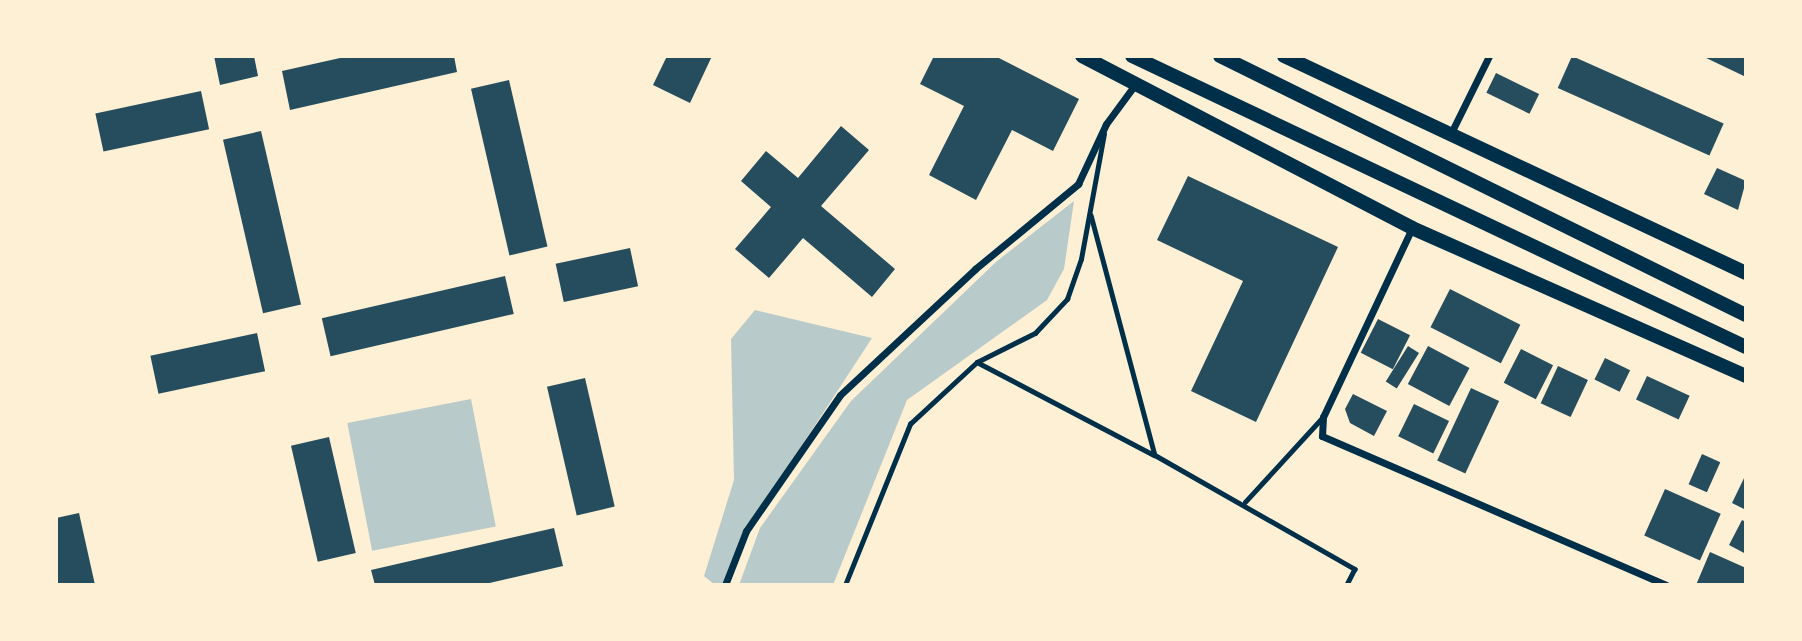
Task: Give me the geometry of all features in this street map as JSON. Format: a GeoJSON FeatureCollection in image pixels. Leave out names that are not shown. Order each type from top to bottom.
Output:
{"type":"FeatureCollection","features":[{"type":"Feature","properties":{"kind":"main road"},"geometry":{"type":"LineString","coordinates":[[1082,56],[1134,86],[1412,228],[1746,376]]}},
{"type":"Feature","properties":{"kind":"main road"},"geometry":{"type":"LineString","coordinates":[[1132,56],[1746,346]]}},
{"type":"Feature","properties":{"kind":"main road"},"geometry":{"type":"LineString","coordinates":[[1220,56],[1746,315]]}},
{"type":"Feature","properties":{"kind":"main road"},"geometry":{"type":"LineString","coordinates":[[1284,56],[1746,273]]}},
{"type":"Feature","properties":{"kind":"street"},"geometry":{"type":"LineString","coordinates":[[1451,133],[1489,56]]}},
{"type":"Feature","properties":{"kind":"street"},"geometry":{"type":"LineString","coordinates":[[725,585],[746,531],[831,406],[975,268],[1079,184],[1106,124],[1134,86]]}},
{"type":"Feature","properties":{"kind":"street"},"geometry":{"type":"LineString","coordinates":[[1412,228],[1323,417],[1322,436],[1665,585]]}},
{"type":"Feature","properties":{"kind":"lane"},"geometry":{"type":"LineString","coordinates":[[845,585],[910,424],[977,362],[1035,333],[1067,299],[1090,210],[1106,124]]}},
{"type":"Feature","properties":{"kind":"lane"},"geometry":{"type":"LineString","coordinates":[[1090,210],[1155,455]]}},
{"type":"Feature","properties":{"kind":"lane"},"geometry":{"type":"LineString","coordinates":[[977,362],[1245,502],[1355,569],[1348,585]]}},
{"type":"Feature","properties":{"kind":"lane"},"geometry":{"type":"LineString","coordinates":[[1245,502],[1323,417]]}},
{"type":"Feature","properties":{"kind":"shaded area"},"geometry":{"type":"Polygon","coordinates":[[[1074,201],[1064,269],[1047,300],[907,400],[833,585],[739,585],[760,528],[851,401],[997,261],[1074,201]]]}},
{"type":"Feature","properties":{"kind":"shaded area"},"geometry":{"type":"Polygon","coordinates":[[[755,310],[872,338],[746,531],[725,585],[715,585],[704,576],[734,480],[731,339],[755,310]]]}},
{"type":"Feature","properties":{"kind":"shaded area"},"geometry":{"type":"Polygon","coordinates":[[[471,399],[496,527],[372,551],[347,423],[471,399]]]}},
{"type":"Feature","properties":{"kind":"building"},"geometry":{"type":"Polygon","coordinates":[[[214,56],[254,56],[258,76],[220,85],[214,56]]]}},
{"type":"Feature","properties":{"kind":"building"},"geometry":{"type":"Polygon","coordinates":[[[349,56],[454,56],[457,72],[290,110],[282,71],[349,56]]]}},
{"type":"Feature","properties":{"kind":"building"},"geometry":{"type":"Polygon","coordinates":[[[667,56],[712,56],[690,103],[653,85],[667,56]]]}},
{"type":"Feature","properties":{"kind":"building"},"geometry":{"type":"Polygon","coordinates":[[[934,56],[995,56],[1079,99],[1053,151],[1012,130],[976,200],[929,175],[964,106],[920,84],[934,56]]]}},
{"type":"Feature","properties":{"kind":"building"},"geometry":{"type":"Polygon","coordinates":[[[1572,56],[1724,124],[1709,155],[1558,88],[1572,56]]]}},
{"type":"Feature","properties":{"kind":"building"},"geometry":{"type":"Polygon","coordinates":[[[1702,56],[1746,56],[1746,77],[1702,56]]]}},
{"type":"Feature","properties":{"kind":"building"},"geometry":{"type":"Polygon","coordinates":[[[1496,73],[1539,94],[1529,114],[1486,93],[1496,73]]]}},
{"type":"Feature","properties":{"kind":"building"},"geometry":{"type":"Polygon","coordinates":[[[509,80],[547,247],[509,255],[471,89],[509,80]]]}},
{"type":"Feature","properties":{"kind":"building"},"geometry":{"type":"Polygon","coordinates":[[[201,91],[209,129],[103,152],[95,113],[201,91]]]}},
{"type":"Feature","properties":{"kind":"building"},"geometry":{"type":"Polygon","coordinates":[[[841,126],[869,150],[821,206],[895,269],[872,297],[803,238],[769,278],[735,249],[771,207],[741,181],[766,151],[798,178],[841,126]]]}},
{"type":"Feature","properties":{"kind":"building"},"geometry":{"type":"Polygon","coordinates":[[[261,131],[301,304],[263,313],[223,140],[261,131]]]}},
{"type":"Feature","properties":{"kind":"building"},"geometry":{"type":"Polygon","coordinates":[[[1717,168],[1746,181],[1738,210],[1704,194],[1717,168]]]}},
{"type":"Feature","properties":{"kind":"building"},"geometry":{"type":"Polygon","coordinates":[[[1188,176],[1338,247],[1256,422],[1191,391],[1243,281],[1157,240],[1188,176]]]}},
{"type":"Feature","properties":{"kind":"building"},"geometry":{"type":"Polygon","coordinates":[[[630,248],[638,286],[564,302],[556,264],[630,248]]]}},
{"type":"Feature","properties":{"kind":"building"},"geometry":{"type":"Polygon","coordinates":[[[505,276],[514,314],[331,356],[322,318],[505,276]]]}},
{"type":"Feature","properties":{"kind":"building"},"geometry":{"type":"Polygon","coordinates":[[[1450,289],[1520,325],[1501,363],[1430,327],[1450,289]]]}},
{"type":"Feature","properties":{"kind":"building"},"geometry":{"type":"Polygon","coordinates":[[[1378,319],[1410,335],[1393,369],[1361,353],[1378,319]]]}},
{"type":"Feature","properties":{"kind":"building"},"geometry":{"type":"Polygon","coordinates":[[[257,333],[265,371],[158,394],[150,356],[257,333]]]}},
{"type":"Feature","properties":{"kind":"building"},"geometry":{"type":"Polygon","coordinates":[[[1408,346],[1419,353],[1397,389],[1386,382],[1408,346]]]}},
{"type":"Feature","properties":{"kind":"building"},"geometry":{"type":"Polygon","coordinates":[[[1428,346],[1469,368],[1449,406],[1408,384],[1428,346]]]}},
{"type":"Feature","properties":{"kind":"building"},"geometry":{"type":"Polygon","coordinates":[[[1521,349],[1553,365],[1536,399],[1504,383],[1521,349]]]}},
{"type":"Feature","properties":{"kind":"building"},"geometry":{"type":"Polygon","coordinates":[[[1605,358],[1630,370],[1620,392],[1594,380],[1605,358]]]}},
{"type":"Feature","properties":{"kind":"building"},"geometry":{"type":"Polygon","coordinates":[[[1558,366],[1588,380],[1571,417],[1541,403],[1558,366]]]}},
{"type":"Feature","properties":{"kind":"building"},"geometry":{"type":"Polygon","coordinates":[[[1647,376],[1690,396],[1679,419],[1636,400],[1647,376]]]}},
{"type":"Feature","properties":{"kind":"building"},"geometry":{"type":"Polygon","coordinates":[[[585,378],[615,507],[577,515],[547,387],[585,378]]]}},
{"type":"Feature","properties":{"kind":"building"},"geometry":{"type":"Polygon","coordinates":[[[1471,388],[1499,401],[1465,474],[1437,461],[1471,388]]]}},
{"type":"Feature","properties":{"kind":"building"},"geometry":{"type":"Polygon","coordinates":[[[1353,394],[1387,411],[1374,436],[1350,423],[1345,409],[1353,394]]]}},
{"type":"Feature","properties":{"kind":"building"},"geometry":{"type":"Polygon","coordinates":[[[1414,404],[1449,421],[1433,453],[1398,436],[1414,404]]]}},
{"type":"Feature","properties":{"kind":"building"},"geometry":{"type":"Polygon","coordinates":[[[329,437],[356,553],[318,562],[291,446],[329,437]]]}},
{"type":"Feature","properties":{"kind":"building"},"geometry":{"type":"Polygon","coordinates":[[[1702,454],[1720,462],[1707,492],[1689,484],[1702,454]]]}},
{"type":"Feature","properties":{"kind":"building"},"geometry":{"type":"Polygon","coordinates":[[[1746,474],[1746,510],[1732,503],[1746,474]]]}},
{"type":"Feature","properties":{"kind":"building"},"geometry":{"type":"Polygon","coordinates":[[[1665,489],[1721,514],[1700,560],[1644,536],[1665,489]]]}},
{"type":"Feature","properties":{"kind":"building"},"geometry":{"type":"Polygon","coordinates":[[[79,513],[95,585],[56,585],[56,518],[79,513]]]}},
{"type":"Feature","properties":{"kind":"building"},"geometry":{"type":"Polygon","coordinates":[[[1742,520],[1746,522],[1746,554],[1729,545],[1742,520]]]}},
{"type":"Feature","properties":{"kind":"building"},"geometry":{"type":"Polygon","coordinates":[[[554,528],[563,566],[481,585],[375,585],[371,570],[554,528]]]}},
{"type":"Feature","properties":{"kind":"building"},"geometry":{"type":"Polygon","coordinates":[[[1710,552],[1746,568],[1746,585],[1696,585],[1710,552]]]}}]}
